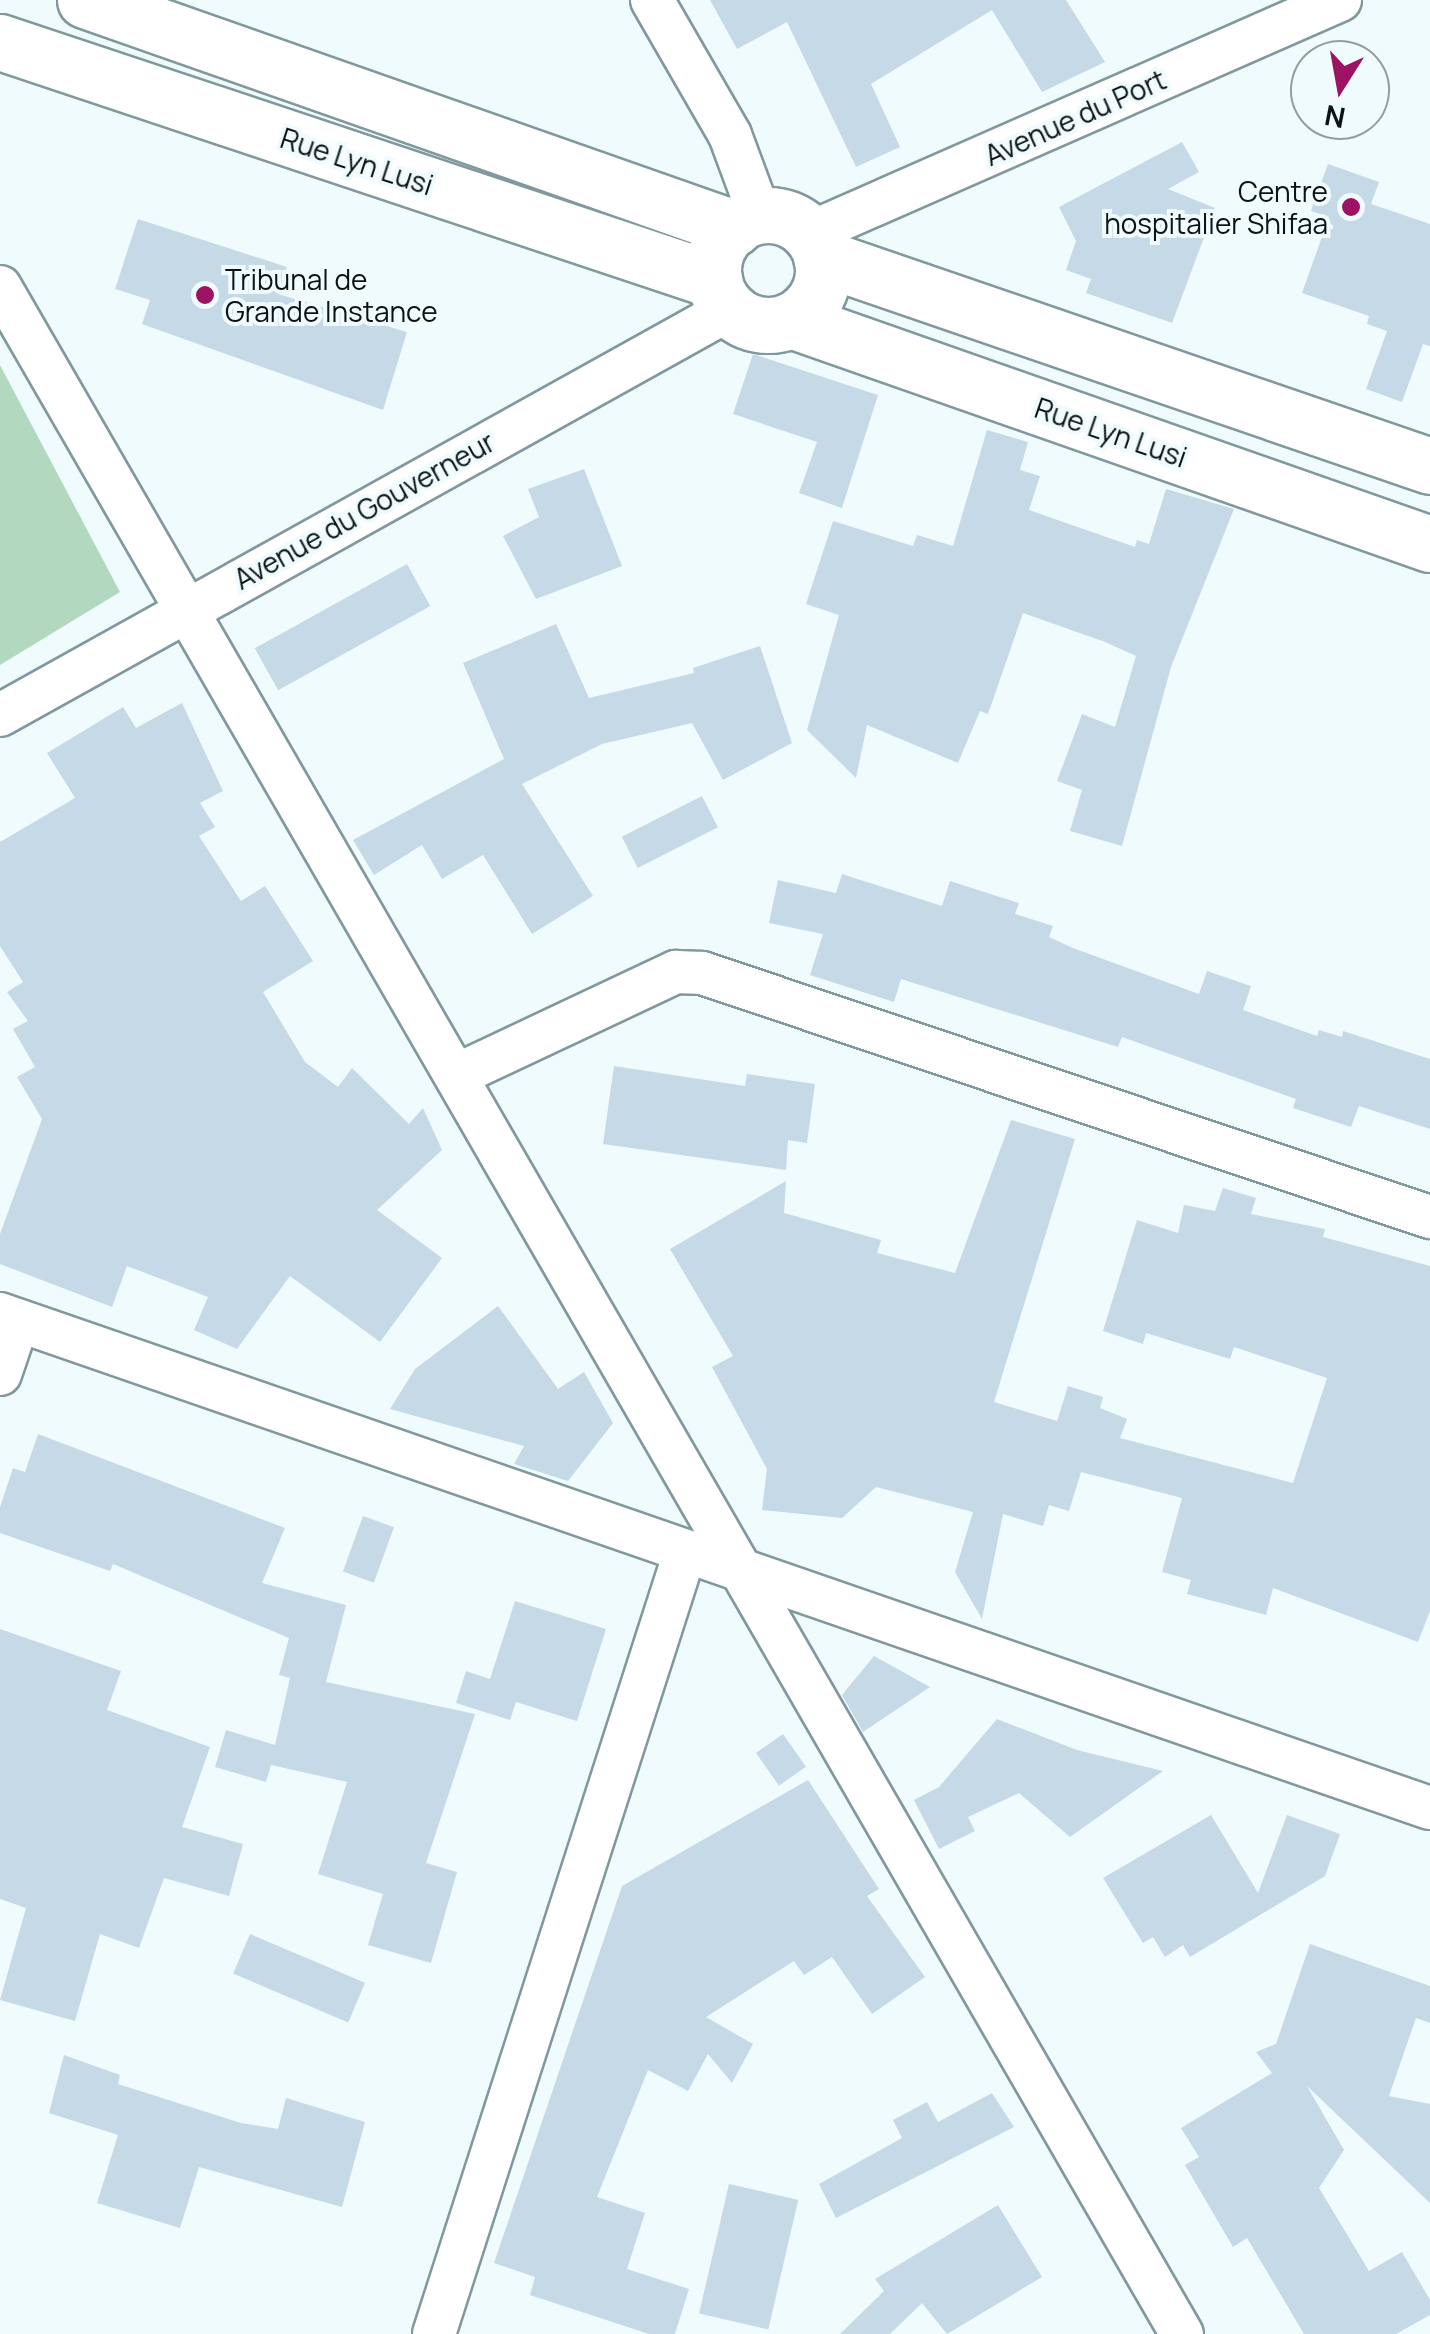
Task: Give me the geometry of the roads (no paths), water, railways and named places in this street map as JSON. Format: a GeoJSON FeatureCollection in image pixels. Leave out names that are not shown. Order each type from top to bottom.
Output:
{"type":"FeatureCollection","features":[{"type":"Feature","properties":{"kind":"main road"},"geometry":{"type":"LineString","coordinates":[[85,0],[781,233],[1430,466]]}},
{"type":"Feature","properties":{"kind":"main road","name":"Rue Lyn Lusi"},"geometry":{"type":"LineString","coordinates":[[0,42],[722,294]]}},
{"type":"Feature","properties":{"kind":"main road"},"geometry":{"type":"LineString","coordinates":[[781,233],[816,298],[791,320],[759,324],[722,294],[718,246],[781,233]]}},
{"type":"Feature","properties":{"kind":"main road","name":"Rue Lyn Lusi"},"geometry":{"type":"LineString","coordinates":[[791,320],[1430,544]]}},
{"type":"Feature","properties":{"kind":"street"},"geometry":{"type":"LineString","coordinates":[[652,0],[781,233]]}},
{"type":"Feature","properties":{"kind":"street","name":"Avenue du Port"},"geometry":{"type":"LineString","coordinates":[[781,233],[1340,0]]}},
{"type":"Feature","properties":{"kind":"street"},"geometry":{"type":"LineString","coordinates":[[0,287],[459,1074],[1182,2334]]}},
{"type":"Feature","properties":{"kind":"street","name":"Avenue du Gouverneur"},"geometry":{"type":"LineString","coordinates":[[0,715],[722,294]]}},
{"type":"Feature","properties":{"kind":"street"},"geometry":{"type":"LineString","coordinates":[[459,1074],[676,972],[702,973],[1430,1217]]}},
{"type":"Feature","properties":{"kind":"street"},"geometry":{"type":"LineString","coordinates":[[0,1374],[9,1318],[1430,1808]]}},
{"type":"Feature","properties":{"kind":"street"},"geometry":{"type":"LineString","coordinates":[[434,2334],[685,1552]]}},
{"type":"Feature","properties":{"kind":"place","name":"Centre hospitalier Shifaa"},"geometry":{"type":"Point","coordinates":[1351,207]}},
{"type":"Feature","properties":{"kind":"place","name":"Tribunal de Grande Instance"},"geometry":{"type":"Point","coordinates":[205,295]}}]}
